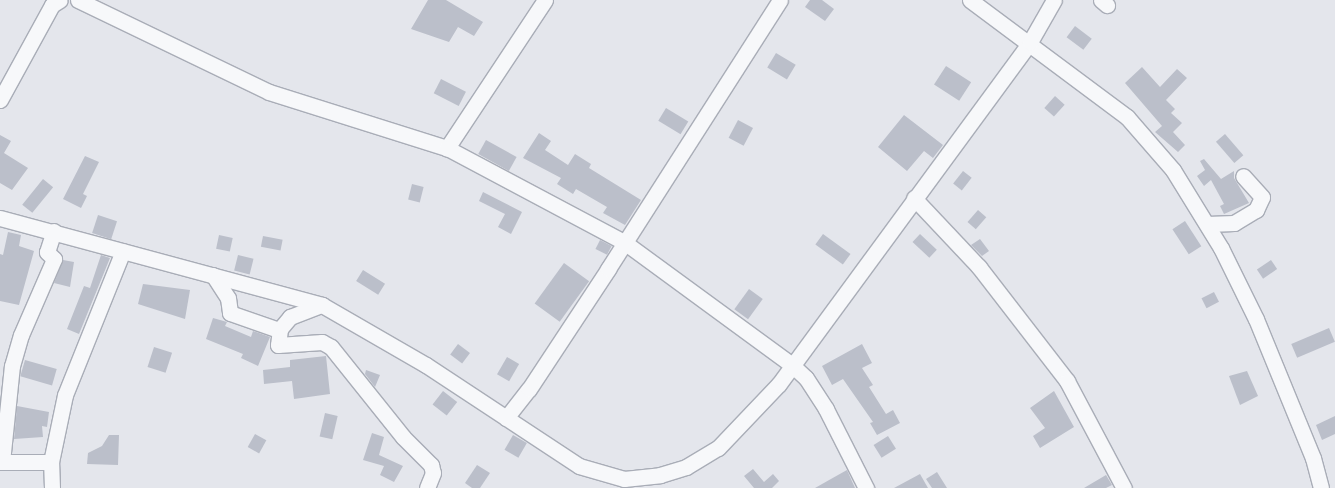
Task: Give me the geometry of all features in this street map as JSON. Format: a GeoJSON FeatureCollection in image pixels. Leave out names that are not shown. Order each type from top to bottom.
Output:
{"type":"FeatureCollection","features":[{"type":"Feature","properties":{"kind":"street"},"geometry":{"type":"LineString","coordinates":[[0,100],[52,6],[60,0]]}},
{"type":"Feature","properties":{"kind":"street"},"geometry":{"type":"LineString","coordinates":[[78,0],[269,92],[447,148],[624,242],[792,365],[806,378],[826,409],[866,488]]}},
{"type":"Feature","properties":{"kind":"street"},"geometry":{"type":"LineString","coordinates":[[447,148],[545,0]]}},
{"type":"Feature","properties":{"kind":"street"},"geometry":{"type":"LineString","coordinates":[[506,418],[529,389],[780,0]]}},
{"type":"Feature","properties":{"kind":"street"},"geometry":{"type":"LineString","coordinates":[[970,0],[1030,42],[1137,127],[1173,170],[1234,272],[1276,366],[1313,458],[1321,488]]}},
{"type":"Feature","properties":{"kind":"street"},"geometry":{"type":"LineString","coordinates":[[0,218],[54,231],[122,252],[214,274],[322,305],[426,365],[579,466],[624,479],[660,475],[686,467],[718,448],[764,402],[1030,42],[1054,0]]}},
{"type":"Feature","properties":{"kind":"street"},"geometry":{"type":"LineString","coordinates":[[1206,224],[1234,223],[1256,210],[1262,196],[1243,176]]}},
{"type":"Feature","properties":{"kind":"street"},"geometry":{"type":"LineString","coordinates":[[914,198],[979,266],[1067,381],[1124,488]]}},
{"type":"Feature","properties":{"kind":"street"},"geometry":{"type":"LineString","coordinates":[[51,462],[1,462],[12,366],[22,335],[54,259],[47,252],[54,231]]}},
{"type":"Feature","properties":{"kind":"street"},"geometry":{"type":"LineString","coordinates":[[52,488],[51,462],[65,395],[122,252]]}},
{"type":"Feature","properties":{"kind":"street"},"geometry":{"type":"LineString","coordinates":[[214,274],[228,298],[230,313],[280,329]]}},
{"type":"Feature","properties":{"kind":"street"},"geometry":{"type":"LineString","coordinates":[[322,305],[290,317],[280,329],[278,345],[322,342],[331,347],[403,437],[432,465],[433,473],[427,488]]}},
{"type":"Feature","properties":{"kind":"building"},"geometry":{"type":"Polygon","coordinates":[[[428,0],[446,0],[483,22],[474,36],[458,27],[449,42],[411,29],[428,0]]]}},
{"type":"Feature","properties":{"kind":"building"},"geometry":{"type":"Polygon","coordinates":[[[810,0],[822,0],[834,9],[825,21],[805,7],[810,0]]]}},
{"type":"Feature","properties":{"kind":"building"},"geometry":{"type":"Polygon","coordinates":[[[1075,26],[1092,39],[1083,50],[1067,37],[1075,26]]]}},
{"type":"Feature","properties":{"kind":"building"},"geometry":{"type":"Polygon","coordinates":[[[776,53],[796,65],[787,79],[767,68],[776,53]]]}},
{"type":"Feature","properties":{"kind":"building"},"geometry":{"type":"Polygon","coordinates":[[[946,66],[971,82],[959,101],[934,84],[946,66]]]}},
{"type":"Feature","properties":{"kind":"building"},"geometry":{"type":"Polygon","coordinates":[[[1142,67],[1160,87],[1177,69],[1187,78],[1166,100],[1175,109],[1171,113],[1182,123],[1173,132],[1185,145],[1178,152],[1155,132],[1162,126],[1125,83],[1142,67]]]}},
{"type":"Feature","properties":{"kind":"building"},"geometry":{"type":"Polygon","coordinates":[[[441,79],[466,92],[459,106],[434,93],[441,79]]]}},
{"type":"Feature","properties":{"kind":"building"},"geometry":{"type":"Polygon","coordinates":[[[1055,96],[1065,105],[1054,117],[1044,108],[1055,96]]]}},
{"type":"Feature","properties":{"kind":"building"},"geometry":{"type":"Polygon","coordinates":[[[666,108],[688,121],[681,134],[658,121],[666,108]]]}},
{"type":"Feature","properties":{"kind":"building"},"geometry":{"type":"Polygon","coordinates":[[[904,115],[943,145],[933,158],[924,151],[907,171],[878,147],[904,115]]]}},
{"type":"Feature","properties":{"kind":"building"},"geometry":{"type":"Polygon","coordinates":[[[738,120],[753,128],[744,146],[729,138],[738,120]]]}},
{"type":"Feature","properties":{"kind":"building"},"geometry":{"type":"Polygon","coordinates":[[[539,133],[551,141],[545,150],[568,165],[575,154],[591,164],[589,168],[641,200],[625,225],[603,213],[607,207],[576,189],[573,194],[557,184],[561,178],[523,158],[539,133]]]}},
{"type":"Feature","properties":{"kind":"building"},"geometry":{"type":"Polygon","coordinates":[[[1225,134],[1243,155],[1234,163],[1216,142],[1225,134]]]}},
{"type":"Feature","properties":{"kind":"building"},"geometry":{"type":"Polygon","coordinates":[[[0,135],[11,141],[4,153],[28,168],[12,190],[0,183],[0,135]]]}},
{"type":"Feature","properties":{"kind":"building"},"geometry":{"type":"Polygon","coordinates":[[[486,140],[517,157],[509,171],[478,154],[486,140]]]}},
{"type":"Feature","properties":{"kind":"building"},"geometry":{"type":"Polygon","coordinates":[[[85,156],[99,162],[83,194],[87,196],[81,208],[63,199],[85,156]]]}},
{"type":"Feature","properties":{"kind":"building"},"geometry":{"type":"Polygon","coordinates":[[[1204,159],[1221,179],[1234,171],[1234,178],[1249,203],[1224,214],[1220,206],[1224,204],[1211,180],[1204,186],[1197,176],[1205,170],[1200,161],[1204,159]]]}},
{"type":"Feature","properties":{"kind":"building"},"geometry":{"type":"Polygon","coordinates":[[[963,171],[972,178],[962,190],[953,184],[963,171]]]}},
{"type":"Feature","properties":{"kind":"building"},"geometry":{"type":"Polygon","coordinates":[[[43,179],[53,187],[32,213],[22,205],[43,179]]]}},
{"type":"Feature","properties":{"kind":"building"},"geometry":{"type":"Polygon","coordinates":[[[412,184],[424,187],[420,202],[408,200],[412,184]]]}},
{"type":"Feature","properties":{"kind":"building"},"geometry":{"type":"Polygon","coordinates":[[[483,192],[522,212],[511,234],[498,227],[505,214],[479,201],[483,192]]]}},
{"type":"Feature","properties":{"kind":"building"},"geometry":{"type":"Polygon","coordinates":[[[978,210],[986,217],[976,229],[968,222],[978,210]]]}},
{"type":"Feature","properties":{"kind":"building"},"geometry":{"type":"Polygon","coordinates":[[[98,215],[117,221],[111,239],[92,233],[98,215]]]}},
{"type":"Feature","properties":{"kind":"building"},"geometry":{"type":"Polygon","coordinates":[[[1185,221],[1201,246],[1189,254],[1172,229],[1185,221]]]}},
{"type":"Feature","properties":{"kind":"building"},"geometry":{"type":"Polygon","coordinates":[[[8,232],[21,235],[19,246],[34,251],[19,305],[0,301],[0,254],[3,255],[8,232]]]}},
{"type":"Feature","properties":{"kind":"building"},"geometry":{"type":"Polygon","coordinates":[[[823,234],[851,254],[843,265],[815,245],[823,234]]]}},
{"type":"Feature","properties":{"kind":"building"},"geometry":{"type":"Polygon","coordinates":[[[920,234],[937,250],[929,258],[912,242],[920,234]]]}},
{"type":"Feature","properties":{"kind":"building"},"geometry":{"type":"Polygon","coordinates":[[[219,235],[233,238],[230,252],[216,249],[219,235]]]}},
{"type":"Feature","properties":{"kind":"building"},"geometry":{"type":"Polygon","coordinates":[[[263,236],[283,240],[281,251],[261,247],[263,236]]]}},
{"type":"Feature","properties":{"kind":"building"},"geometry":{"type":"Polygon","coordinates":[[[980,239],[989,251],[982,256],[971,245],[980,239]]]}},
{"type":"Feature","properties":{"kind":"building"},"geometry":{"type":"Polygon","coordinates":[[[600,240],[612,246],[607,255],[595,249],[600,240]]]}},
{"type":"Feature","properties":{"kind":"building"},"geometry":{"type":"Polygon","coordinates":[[[101,255],[110,258],[79,334],[67,329],[84,286],[90,288],[101,255]]]}},
{"type":"Feature","properties":{"kind":"building"},"geometry":{"type":"Polygon","coordinates":[[[238,255],[254,259],[250,274],[234,271],[238,255]]]}},
{"type":"Feature","properties":{"kind":"building"},"geometry":{"type":"Polygon","coordinates":[[[63,260],[74,262],[70,287],[54,283],[63,260]]]}},
{"type":"Feature","properties":{"kind":"building"},"geometry":{"type":"Polygon","coordinates":[[[1271,260],[1277,269],[1263,279],[1257,270],[1271,260]]]}},
{"type":"Feature","properties":{"kind":"building"},"geometry":{"type":"Polygon","coordinates":[[[564,263],[589,281],[560,322],[535,303],[564,263]]]}},
{"type":"Feature","properties":{"kind":"building"},"geometry":{"type":"Polygon","coordinates":[[[363,270],[385,284],[378,295],[356,281],[363,270]]]}},
{"type":"Feature","properties":{"kind":"building"},"geometry":{"type":"Polygon","coordinates":[[[143,284],[190,290],[185,319],[138,304],[143,284]]]}},
{"type":"Feature","properties":{"kind":"building"},"geometry":{"type":"Polygon","coordinates":[[[749,289],[763,299],[748,319],[734,309],[749,289]]]}},
{"type":"Feature","properties":{"kind":"building"},"geometry":{"type":"Polygon","coordinates":[[[1214,292],[1219,302],[1207,308],[1202,298],[1214,292]]]}},
{"type":"Feature","properties":{"kind":"building"},"geometry":{"type":"Polygon","coordinates":[[[213,318],[227,322],[225,326],[251,337],[253,331],[270,337],[258,366],[241,358],[243,354],[206,339],[213,318]]]}},
{"type":"Feature","properties":{"kind":"building"},"geometry":{"type":"Polygon","coordinates":[[[1329,328],[1335,342],[1297,358],[1291,344],[1329,328]]]}},
{"type":"Feature","properties":{"kind":"building"},"geometry":{"type":"Polygon","coordinates":[[[458,344],[470,353],[462,363],[450,354],[458,344]]]}},
{"type":"Feature","properties":{"kind":"building"},"geometry":{"type":"Polygon","coordinates":[[[862,344],[872,363],[862,368],[873,385],[869,387],[886,414],[893,410],[900,423],[877,435],[870,423],[873,422],[843,379],[832,385],[822,366],[862,344]]]}},
{"type":"Feature","properties":{"kind":"building"},"geometry":{"type":"Polygon","coordinates":[[[154,347],[172,353],[166,373],[148,367],[154,347]]]}},
{"type":"Feature","properties":{"kind":"building"},"geometry":{"type":"Polygon","coordinates":[[[326,356],[330,394],[294,399],[292,381],[264,384],[263,370],[290,367],[290,360],[326,356]]]}},
{"type":"Feature","properties":{"kind":"building"},"geometry":{"type":"Polygon","coordinates":[[[507,357],[519,364],[509,381],[497,374],[507,357]]]}},
{"type":"Feature","properties":{"kind":"building"},"geometry":{"type":"Polygon","coordinates":[[[25,360],[57,369],[52,385],[20,376],[25,360]]]}},
{"type":"Feature","properties":{"kind":"building"},"geometry":{"type":"Polygon","coordinates":[[[366,370],[380,375],[375,387],[365,374],[366,370]]]}},
{"type":"Feature","properties":{"kind":"building"},"geometry":{"type":"Polygon","coordinates":[[[1247,371],[1258,396],[1240,405],[1229,376],[1247,371]]]}},
{"type":"Feature","properties":{"kind":"building"},"geometry":{"type":"Polygon","coordinates":[[[443,391],[457,402],[447,415],[433,404],[443,391]]]}},
{"type":"Feature","properties":{"kind":"building"},"geometry":{"type":"Polygon","coordinates":[[[1054,391],[1074,427],[1040,448],[1033,436],[1045,428],[1030,408],[1054,391]]]}},
{"type":"Feature","properties":{"kind":"building"},"geometry":{"type":"Polygon","coordinates":[[[17,406],[49,412],[47,427],[42,426],[43,437],[14,439],[17,406]]]}},
{"type":"Feature","properties":{"kind":"building"},"geometry":{"type":"Polygon","coordinates":[[[325,413],[338,416],[332,439],[320,436],[325,413]]]}},
{"type":"Feature","properties":{"kind":"building"},"geometry":{"type":"Polygon","coordinates":[[[1335,416],[1335,434],[1322,440],[1316,425],[1335,416]]]}},
{"type":"Feature","properties":{"kind":"building"},"geometry":{"type":"Polygon","coordinates":[[[372,433],[384,437],[379,455],[403,466],[394,482],[380,475],[384,466],[363,460],[372,433]]]}},
{"type":"Feature","properties":{"kind":"building"},"geometry":{"type":"Polygon","coordinates":[[[255,434],[266,440],[259,453],[248,447],[255,434]]]}},
{"type":"Feature","properties":{"kind":"building"},"geometry":{"type":"Polygon","coordinates":[[[109,435],[119,435],[118,465],[87,464],[88,453],[102,446],[109,435]]]}},
{"type":"Feature","properties":{"kind":"building"},"geometry":{"type":"Polygon","coordinates":[[[513,435],[527,443],[518,458],[504,450],[513,435]]]}},
{"type":"Feature","properties":{"kind":"building"},"geometry":{"type":"Polygon","coordinates":[[[888,436],[896,449],[882,458],[874,445],[888,436]]]}},
{"type":"Feature","properties":{"kind":"building"},"geometry":{"type":"Polygon","coordinates":[[[477,465],[490,473],[480,488],[472,488],[465,483],[477,465]]]}},
{"type":"Feature","properties":{"kind":"building"},"geometry":{"type":"Polygon","coordinates":[[[753,469],[764,482],[773,474],[779,481],[772,488],[754,488],[744,476],[753,469]]]}},
{"type":"Feature","properties":{"kind":"building"},"geometry":{"type":"Polygon","coordinates":[[[847,470],[855,488],[815,488],[838,475],[847,470]]]}},
{"type":"Feature","properties":{"kind":"building"},"geometry":{"type":"Polygon","coordinates":[[[937,472],[947,488],[932,488],[926,479],[937,472]]]}},
{"type":"Feature","properties":{"kind":"building"},"geometry":{"type":"Polygon","coordinates":[[[920,474],[928,488],[894,488],[920,474]]]}},
{"type":"Feature","properties":{"kind":"building"},"geometry":{"type":"Polygon","coordinates":[[[1106,475],[1112,485],[1106,488],[1084,488],[1106,475]]]}}]}
